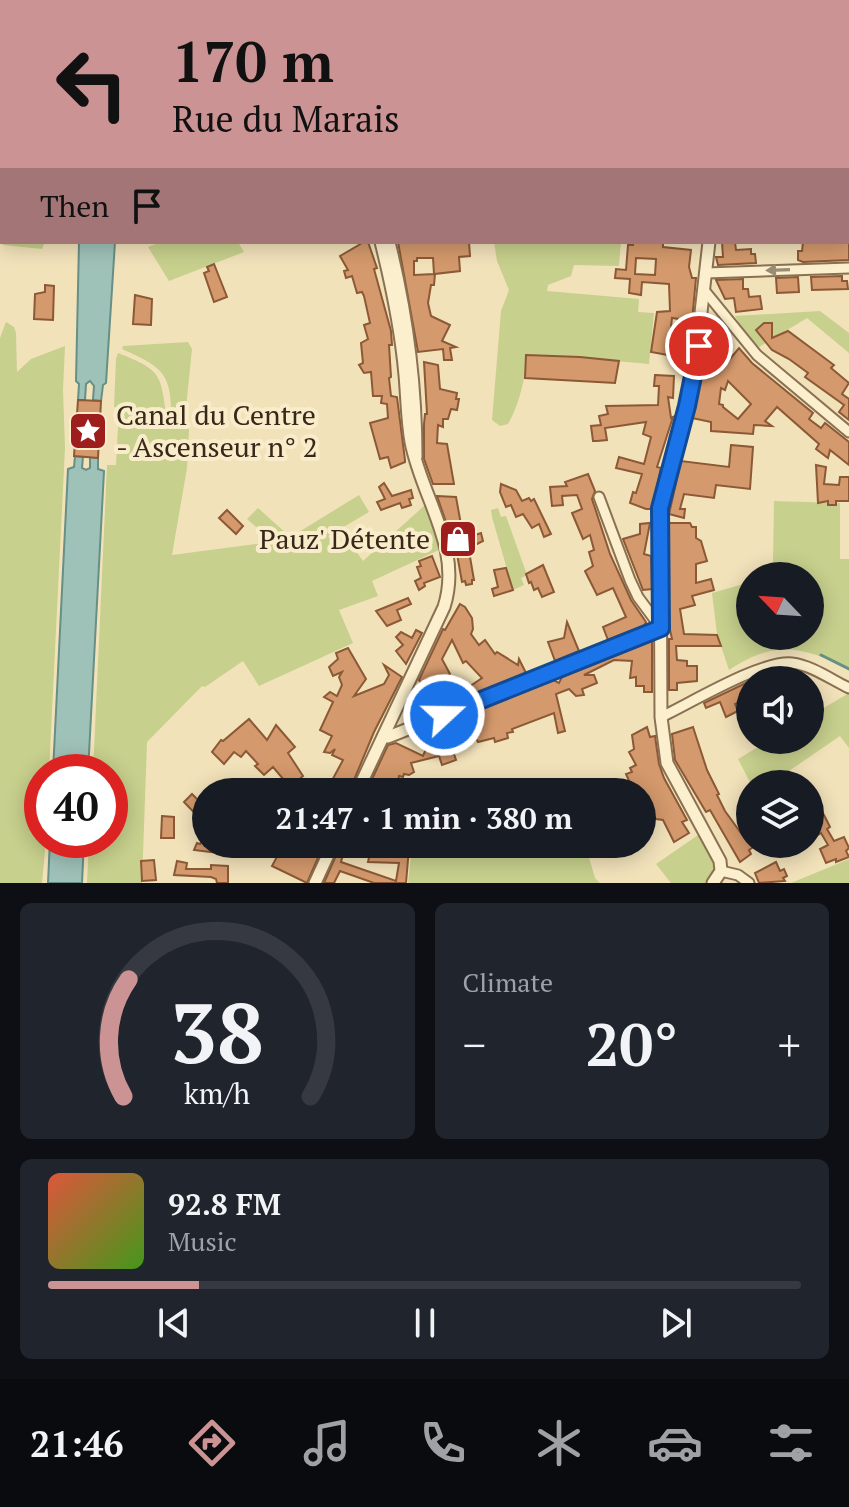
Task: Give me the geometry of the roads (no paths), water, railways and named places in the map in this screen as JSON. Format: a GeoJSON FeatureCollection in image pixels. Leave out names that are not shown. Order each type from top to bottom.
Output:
{"type":"FeatureCollection","features":[{"type":"Feature","properties":{"kind":"street"},"geometry":{"type":"LineString","coordinates":[[364,778],[431,636],[450,590],[451,573],[446,546],[411,442],[400,334],[381,244]]}},
{"type":"Feature","properties":{"kind":"street"},"geometry":{"type":"LineString","coordinates":[[390,244],[413,360],[417,464]]}},
{"type":"Feature","properties":{"kind":"street"},"geometry":{"type":"LineString","coordinates":[[709,244],[695,365],[660,508],[661,717],[667,763],[722,866],[713,883]]}},
{"type":"Feature","properties":{"kind":"street"},"geometry":{"type":"LineString","coordinates":[[706,273],[849,268]]}},
{"type":"Feature","properties":{"kind":"street"},"geometry":{"type":"LineString","coordinates":[[704,290],[757,355],[849,432]]}},
{"type":"Feature","properties":{"kind":"street"},"geometry":{"type":"LineString","coordinates":[[599,497],[638,597],[661,628]]}},
{"type":"Feature","properties":{"kind":"street"},"geometry":{"type":"LineString","coordinates":[[386,730],[388,737],[402,732],[661,628]]}},
{"type":"Feature","properties":{"kind":"street"},"geometry":{"type":"LineString","coordinates":[[661,717],[747,675],[783,663],[807,667],[849,688]]}},
{"type":"Feature","properties":{"kind":"street"},"geometry":{"type":"LineString","coordinates":[[315,883],[327,858]]}},
{"type":"Feature","properties":{"kind":"street"},"geometry":{"type":"LineString","coordinates":[[721,871],[738,875],[749,883]]}},
{"type":"Feature","properties":{"kind":"water"},"geometry":{"type":"Polygon","coordinates":[[[79,244],[115,244],[106,383],[101,401],[93,400],[94,386],[90,381],[86,384],[85,400],[78,400],[79,384],[76,381],[79,244]]]}},
{"type":"Feature","properties":{"kind":"water"},"geometry":{"type":"Polygon","coordinates":[[[75,456],[83,457],[82,468],[86,470],[90,468],[90,457],[98,458],[98,469],[104,471],[89,754],[54,754],[68,469],[74,467],[75,456]]]}},
{"type":"Feature","properties":{"kind":"water"},"geometry":{"type":"Polygon","coordinates":[[[49,858],[83,858],[82,883],[48,883],[49,858]]]}},
{"type":"Feature","properties":{"kind":"waterway"},"geometry":{"type":"LineString","coordinates":[[821,655],[849,669]]}},
{"type":"Feature","properties":{"kind":"place","name":"Canal du Centre - Ascenseur n° 2"},"geometry":{"type":"Point","coordinates":[88,431]}},
{"type":"Feature","properties":{"kind":"place","name":"Pauz' Détente"},"geometry":{"type":"Point","coordinates":[458,539]}}]}
